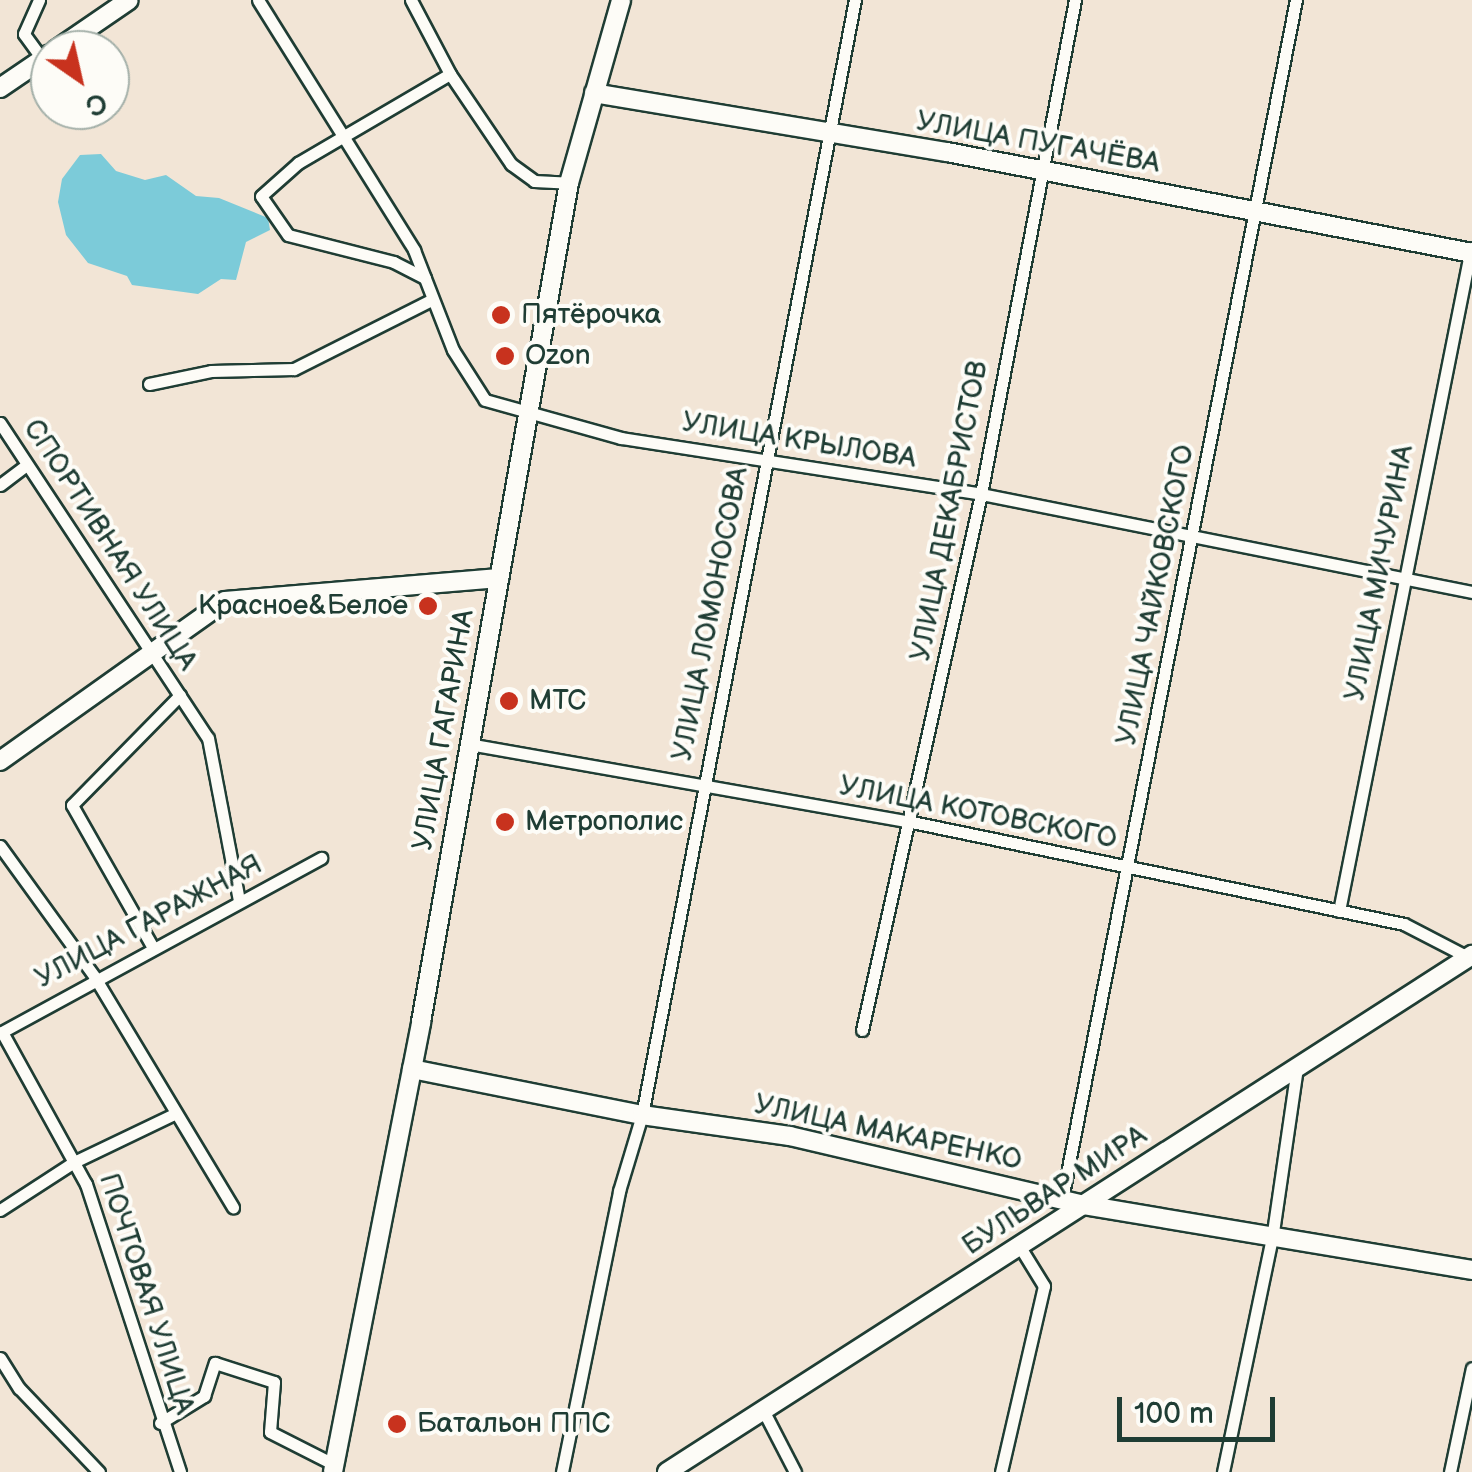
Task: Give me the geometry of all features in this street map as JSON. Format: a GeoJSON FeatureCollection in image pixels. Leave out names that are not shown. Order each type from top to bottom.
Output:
{"type":"FeatureCollection","features":[{"type":"Feature","properties":{"kind":"street"},"geometry":{"type":"LineString","coordinates":[[30,39],[24,34],[39,0]]}},
{"type":"Feature","properties":{"kind":"street"},"geometry":{"type":"LineString","coordinates":[[85,30],[129,0]]}},
{"type":"Feature","properties":{"kind":"street","name":"УЛИЦА КРЫЛОВА"},"geometry":{"type":"LineString","coordinates":[[258,0],[341,140],[414,250],[431,300],[485,400],[531,416],[766,463],[980,494],[1472,592]]}},
{"type":"Feature","properties":{"kind":"street"},"geometry":{"type":"LineString","coordinates":[[411,0],[450,74],[518,172],[534,181],[569,183]]}},
{"type":"Feature","properties":{"kind":"street","name":"УЛИЦА ГАГАРИНА"},"geometry":{"type":"LineString","coordinates":[[334,1468],[412,1070],[531,416],[569,183],[622,0]]}},
{"type":"Feature","properties":{"kind":"street","name":"УЛИЦА ЛОМОНОСОВА"},"geometry":{"type":"LineString","coordinates":[[562,1472],[619,1191],[642,1115],[855,0]]}},
{"type":"Feature","properties":{"kind":"street","name":"УЛИЦА ДЕКАБРИСТОВ"},"geometry":{"type":"LineString","coordinates":[[862,1030],[912,822],[980,494],[1075,0]]}},
{"type":"Feature","properties":{"kind":"street","name":"УЛИЦА ЧАЙКОВСКОГО"},"geometry":{"type":"LineString","coordinates":[[1062,1199],[1258,212],[1296,0]]}},
{"type":"Feature","properties":{"kind":"street"},"geometry":{"type":"LineString","coordinates":[[2,84],[30,66]]}},
{"type":"Feature","properties":{"kind":"street"},"geometry":{"type":"LineString","coordinates":[[425,278],[394,262],[288,234],[261,196],[298,163],[450,74]]}},
{"type":"Feature","properties":{"kind":"street","name":"УЛИЦА ПУГАЧЁВА"},"geometry":{"type":"LineString","coordinates":[[594,92],[1471,250]]}},
{"type":"Feature","properties":{"kind":"street","name":"УЛИЦА МИЧУРИНА"},"geometry":{"type":"LineString","coordinates":[[1338,911],[1471,250]]}},
{"type":"Feature","properties":{"kind":"street"},"geometry":{"type":"LineString","coordinates":[[149,384],[211,371],[294,369],[431,300]]}},
{"type":"Feature","properties":{"kind":"street","name":"СПОРТИВНАЯ УЛИЦА"},"geometry":{"type":"LineString","coordinates":[[0,423],[24,467],[208,738],[239,901]]}},
{"type":"Feature","properties":{"kind":"street"},"geometry":{"type":"LineString","coordinates":[[0,485],[24,467]]}},
{"type":"Feature","properties":{"kind":"street"},"geometry":{"type":"LineString","coordinates":[[0,761],[225,601],[499,578]]}},
{"type":"Feature","properties":{"kind":"street","name":"СПОРТИВНАЯ УЛИЦА"},"geometry":{"type":"LineString","coordinates":[[152,946],[72,805],[180,695]]}},
{"type":"Feature","properties":{"kind":"street","name":"УЛИЦА КОТОВСКОГО"},"geometry":{"type":"LineString","coordinates":[[469,744],[912,822],[1404,924],[1470,956]]}},
{"type":"Feature","properties":{"kind":"street"},"geometry":{"type":"LineString","coordinates":[[0,846],[94,976],[172,1115],[232,1207]]}},
{"type":"Feature","properties":{"kind":"street","name":"УЛИЦА ГАРАЖНАЯ"},"geometry":{"type":"LineString","coordinates":[[1,1032],[94,976],[322,858]]}},
{"type":"Feature","properties":{"kind":"street","name":"БУЛЬВАР МИРА"},"geometry":{"type":"LineString","coordinates":[[667,1472],[1470,956]]}},
{"type":"Feature","properties":{"kind":"street","name":"ПОЧТОВАЯ УЛИЦА"},"geometry":{"type":"LineString","coordinates":[[1,1032],[74,1162],[180,1472]]}},
{"type":"Feature","properties":{"kind":"street"},"geometry":{"type":"LineString","coordinates":[[1223,1472],[1273,1232],[1297,1068]]}},
{"type":"Feature","properties":{"kind":"street","name":"УЛИЦА МАКАРЕНКО"},"geometry":{"type":"LineString","coordinates":[[412,1070],[642,1115],[790,1136],[1084,1205],[1273,1232],[1472,1270]]}},
{"type":"Feature","properties":{"kind":"street"},"geometry":{"type":"LineString","coordinates":[[0,1210],[74,1162],[172,1115]]}},
{"type":"Feature","properties":{"kind":"street"},"geometry":{"type":"LineString","coordinates":[[1001,1472],[1044,1286],[1020,1247]]}},
{"type":"Feature","properties":{"kind":"street"},"geometry":{"type":"LineString","coordinates":[[0,1358],[19,1388],[99,1472]]}},
{"type":"Feature","properties":{"kind":"street"},"geometry":{"type":"LineString","coordinates":[[160,1422],[204,1396],[215,1363],[274,1382],[270,1432],[334,1468]]}},
{"type":"Feature","properties":{"kind":"street"},"geometry":{"type":"LineString","coordinates":[[1450,1472],[1472,1368]]}},
{"type":"Feature","properties":{"kind":"street"},"geometry":{"type":"LineString","coordinates":[[763,1410],[794,1472]]}},
{"type":"Feature","properties":{"kind":"water"},"geometry":{"type":"Polygon","coordinates":[[[101,154],[116,171],[145,180],[166,175],[196,196],[219,198],[268,218],[270,230],[246,242],[236,280],[221,279],[198,294],[132,285],[127,276],[88,263],[66,235],[58,202],[62,179],[80,155],[101,154]]]}},
{"type":"Feature","properties":{"kind":"place","name":"Пятёрочка"},"geometry":{"type":"Point","coordinates":[501,315]}},
{"type":"Feature","properties":{"kind":"place","name":"Ozon"},"geometry":{"type":"Point","coordinates":[505,356]}},
{"type":"Feature","properties":{"kind":"place","name":"Красное&Белое"},"geometry":{"type":"Point","coordinates":[428,606]}},
{"type":"Feature","properties":{"kind":"place","name":"МТС"},"geometry":{"type":"Point","coordinates":[509,701]}},
{"type":"Feature","properties":{"kind":"place","name":"Метрополис"},"geometry":{"type":"Point","coordinates":[505,822]}},
{"type":"Feature","properties":{"kind":"place","name":"Батальон ППС"},"geometry":{"type":"Point","coordinates":[397,1424]}}]}
